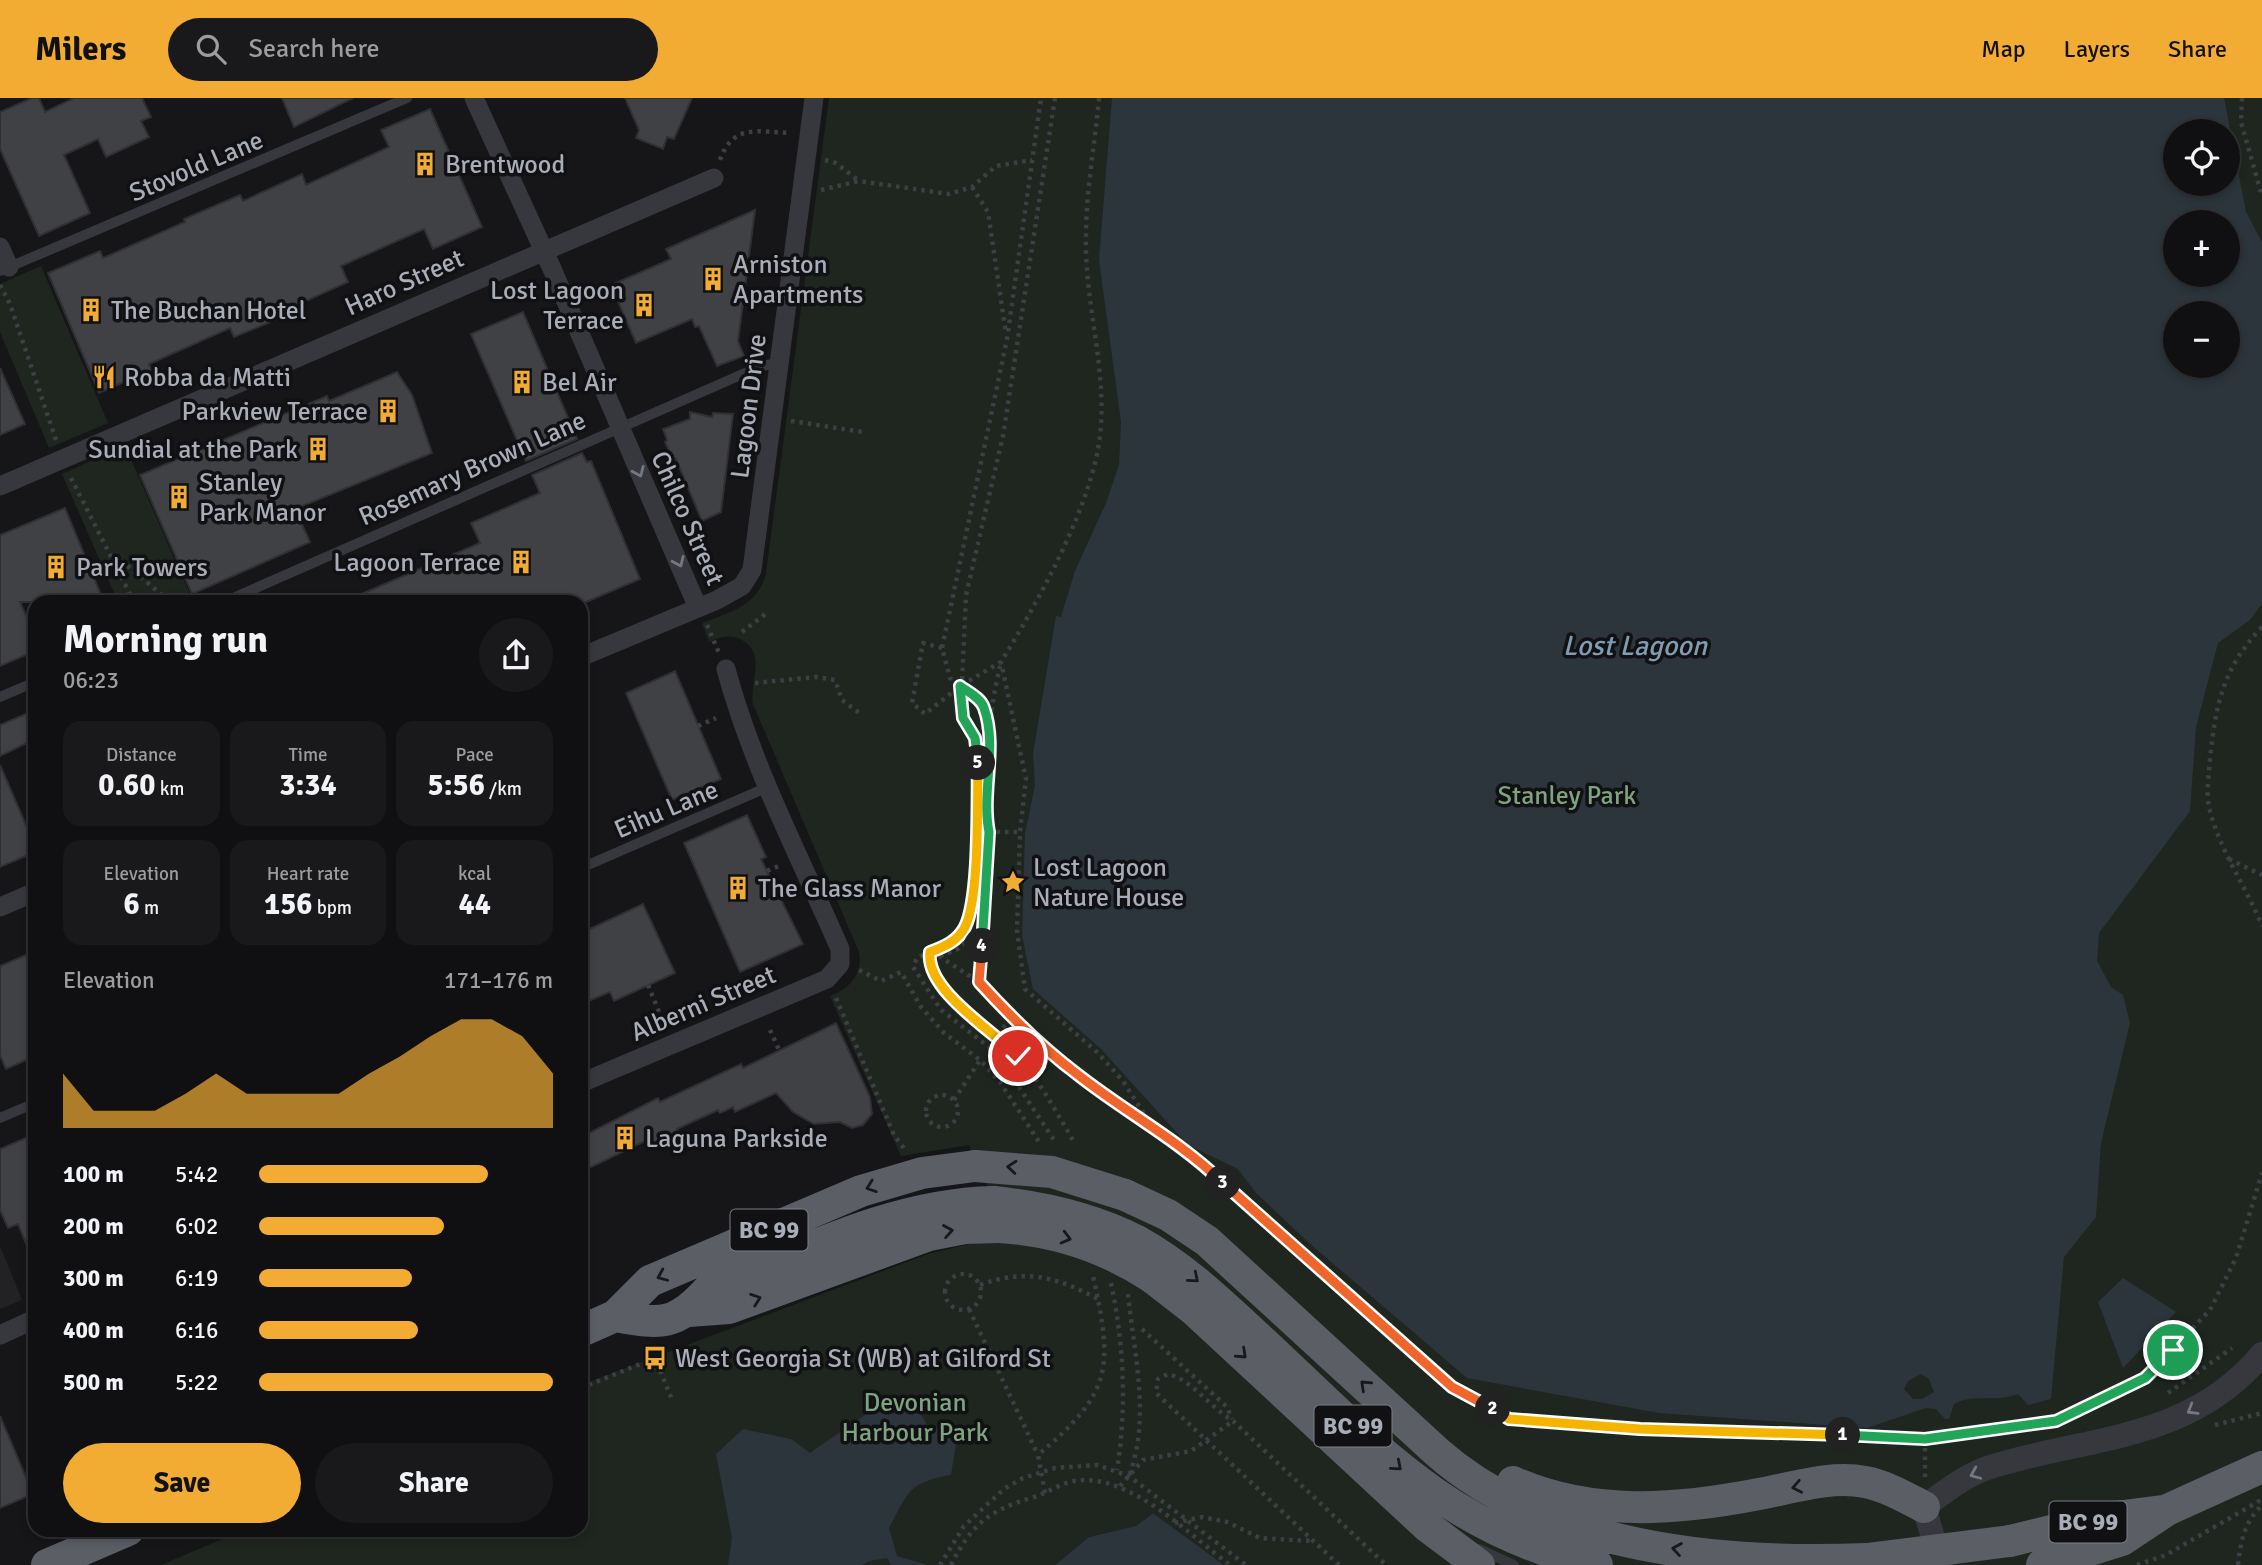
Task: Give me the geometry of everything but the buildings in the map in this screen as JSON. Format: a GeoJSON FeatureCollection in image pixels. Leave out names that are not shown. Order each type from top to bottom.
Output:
{"type":"FeatureCollection","features":[{"type":"Feature","properties":{"kind":"highway","name":"BC 99"},"geometry":{"type":"LineString","coordinates":[[588,1328],[615,1316],[650,1281],[861,1191],[937,1170],[975,1166],[1052,1172],[1125,1195],[1168,1216],[1207,1241],[1415,1431],[1484,1489],[1526,1510],[1572,1526],[1634,1541],[1710,1554],[1803,1560],[1867,1559],[1942,1552],[2010,1541],[2100,1519],[2167,1510]]}},
{"type":"Feature","properties":{"kind":"highway","name":"BC 99"},"geometry":{"type":"LineString","coordinates":[[615,1316],[657,1323],[689,1311],[709,1289],[917,1211],[996,1215],[1056,1211],[1100,1224],[1137,1241],[1194,1279],[1429,1492],[1511,1538],[1597,1565]]}},
{"type":"Feature","properties":{"kind":"highway"},"geometry":{"type":"LineString","coordinates":[[689,1311],[729,1308],[929,1235],[965,1228],[996,1215],[1037,1231],[1076,1240],[1117,1257],[1140,1282],[1193,1309],[1401,1502],[1446,1542],[1479,1565]]}},
{"type":"Feature","properties":{"kind":"highway"},"geometry":{"type":"LineString","coordinates":[[1415,1431],[1514,1483],[1578,1503],[1621,1507],[1696,1505],[1844,1480],[1865,1482],[1891,1490],[1924,1493]]}},
{"type":"Feature","properties":{"kind":"highway","name":"BC 99"},"geometry":{"type":"LineString","coordinates":[[2042,1565],[2122,1540],[2167,1510],[2262,1467]]}},
{"type":"Feature","properties":{"kind":"highway"},"geometry":{"type":"LineString","coordinates":[[47,1565],[112,1537]]}},
{"type":"Feature","properties":{"kind":"street","name":"Chilco Street"},"geometry":{"type":"LineString","coordinates":[[474,98],[698,608]]}},
{"type":"Feature","properties":{"kind":"street","name":"Lagoon Drive"},"geometry":{"type":"LineString","coordinates":[[588,654],[736,590],[752,570],[757,553],[814,98]]}},
{"type":"Feature","properties":{"kind":"street","name":"Haro Street"},"geometry":{"type":"LineString","coordinates":[[0,486],[714,178]]}},
{"type":"Feature","properties":{"kind":"street"},"geometry":{"type":"LineString","coordinates":[[0,247],[4,269]]}},
{"type":"Feature","properties":{"kind":"street"},"geometry":{"type":"LineString","coordinates":[[726,669],[734,699],[768,787]]}},
{"type":"Feature","properties":{"kind":"street","name":"Alberni Street"},"geometry":{"type":"LineString","coordinates":[[588,1080],[827,979],[840,964],[840,949],[768,787]]}},
{"type":"Feature","properties":{"kind":"street"},"geometry":{"type":"LineString","coordinates":[[0,907],[28,895]]}},
{"type":"Feature","properties":{"kind":"street"},"geometry":{"type":"LineString","coordinates":[[0,1335],[28,1322]]}},
{"type":"Feature","properties":{"kind":"street"},"geometry":{"type":"LineString","coordinates":[[1941,1565],[1924,1493],[1987,1468],[2131,1436],[2176,1420],[2220,1393],[2248,1371],[2262,1354]]}},
{"type":"Feature","properties":{"kind":"lane","name":"Stovold Lane"},"geometry":{"type":"LineString","coordinates":[[4,269],[407,98]]}},
{"type":"Feature","properties":{"kind":"lane","name":"Rosemary Brown Lane"},"geometry":{"type":"LineString","coordinates":[[240,595],[619,426],[761,366],[779,363]]}},
{"type":"Feature","properties":{"kind":"lane"},"geometry":{"type":"LineString","coordinates":[[0,697],[28,685]]}},
{"type":"Feature","properties":{"kind":"lane","name":"Eihu Lane"},"geometry":{"type":"LineString","coordinates":[[588,865],[768,787]]}},
{"type":"Feature","properties":{"kind":"lane"},"geometry":{"type":"LineString","coordinates":[[0,1118],[28,1106]]}},
{"type":"Feature","properties":{"kind":"lane"},"geometry":{"type":"LineString","coordinates":[[1401,1502],[1453,1535],[1514,1565]]}},
{"type":"Feature","properties":{"kind":"path"},"geometry":{"type":"LineString","coordinates":[[989,732],[984,706],[950,678],[942,648],[1007,340],[1041,98]]}},
{"type":"Feature","properties":{"kind":"path"},"geometry":{"type":"LineString","coordinates":[[1055,98],[1003,436],[965,595],[960,686],[963,718],[975,738],[978,753],[973,885],[966,926],[946,946],[917,958],[912,968],[941,1010],[989,1047],[1005,1066],[1056,1143]]}},
{"type":"Feature","properties":{"kind":"path"},"geometry":{"type":"LineString","coordinates":[[979,982],[989,832],[985,816],[989,732],[1001,663],[1025,623],[1075,519],[1098,449],[1100,384],[1086,237],[1099,98]]}},
{"type":"Feature","properties":{"kind":"path"},"geometry":{"type":"LineString","coordinates":[[2242,98],[2241,122],[2262,196]]}},
{"type":"Feature","properties":{"kind":"path"},"geometry":{"type":"LineString","coordinates":[[726,144],[747,132],[794,134]]}},
{"type":"Feature","properties":{"kind":"path"},"geometry":{"type":"LineString","coordinates":[[824,159],[836,163],[859,181]]}},
{"type":"Feature","properties":{"kind":"path"},"geometry":{"type":"LineString","coordinates":[[821,190],[859,181],[949,194],[972,187],[996,166],[1032,160]]}},
{"type":"Feature","properties":{"kind":"path"},"geometry":{"type":"LineString","coordinates":[[972,187],[988,212],[1007,340]]}},
{"type":"Feature","properties":{"kind":"path"},"geometry":{"type":"LineString","coordinates":[[0,285],[10,304],[58,444]]}},
{"type":"Feature","properties":{"kind":"path"},"geometry":{"type":"LineString","coordinates":[[790,421],[863,432]]}},
{"type":"Feature","properties":{"kind":"path"},"geometry":{"type":"LineString","coordinates":[[68,471],[130,595]]}},
{"type":"Feature","properties":{"kind":"path"},"geometry":{"type":"LineString","coordinates":[[111,560],[123,562],[162,595]]}},
{"type":"Feature","properties":{"kind":"path","name":"Chilco Street"},"geometry":{"type":"LineString","coordinates":[[698,608],[726,669]]}},
{"type":"Feature","properties":{"kind":"path"},"geometry":{"type":"LineString","coordinates":[[742,632],[768,612]]}},
{"type":"Feature","properties":{"kind":"path"},"geometry":{"type":"LineString","coordinates":[[2262,626],[2241,649],[2223,683],[2214,723],[2209,806],[2228,859],[2262,926]]}},
{"type":"Feature","properties":{"kind":"path"},"geometry":{"type":"LineString","coordinates":[[942,648],[923,643],[912,703],[920,711],[930,713],[960,686],[1001,663]]}},
{"type":"Feature","properties":{"kind":"path"},"geometry":{"type":"LineString","coordinates":[[1001,663],[1027,779],[1020,832],[1017,931],[1025,989],[1098,1053],[1123,1081],[1151,1125]]}},
{"type":"Feature","properties":{"kind":"path"},"geometry":{"type":"LineString","coordinates":[[755,683],[816,677],[835,680],[842,700],[862,715]]}},
{"type":"Feature","properties":{"kind":"path"},"geometry":{"type":"LineString","coordinates":[[698,726],[716,718]]}},
{"type":"Feature","properties":{"kind":"path"},"geometry":{"type":"LineString","coordinates":[[989,832],[1020,832]]}},
{"type":"Feature","properties":{"kind":"path"},"geometry":{"type":"LineString","coordinates":[[2228,859],[2262,875]]}},
{"type":"Feature","properties":{"kind":"path"},"geometry":{"type":"LineString","coordinates":[[767,871],[779,866]]}},
{"type":"Feature","properties":{"kind":"path"},"geometry":{"type":"LineString","coordinates":[[984,930],[956,950],[939,956],[979,982],[1011,1017],[1076,1074],[1203,1163],[1248,1208],[1452,1387],[1509,1419],[1640,1429],[1925,1439],[2056,1421],[2067,1422]]}},
{"type":"Feature","properties":{"kind":"path"},"geometry":{"type":"LineString","coordinates":[[930,952],[928,961],[946,994],[1018,1056],[1051,1101],[1074,1142]]}},
{"type":"Feature","properties":{"kind":"path"},"geometry":{"type":"LineString","coordinates":[[881,981],[901,972],[921,1007],[944,1033],[980,1060],[1000,1082],[1042,1146]]}},
{"type":"Feature","properties":{"kind":"path"},"geometry":{"type":"LineString","coordinates":[[648,985],[661,1017]]}},
{"type":"Feature","properties":{"kind":"path"},"geometry":{"type":"LineString","coordinates":[[837,1001],[894,1135]]}},
{"type":"Feature","properties":{"kind":"path"},"geometry":{"type":"LineString","coordinates":[[1003,1028],[1011,1017]]}},
{"type":"Feature","properties":{"kind":"path"},"geometry":{"type":"LineString","coordinates":[[770,1030],[779,1050]]}},
{"type":"Feature","properties":{"kind":"path"},"geometry":{"type":"LineString","coordinates":[[954,1100],[944,1095],[930,1100],[925,1110],[928,1121],[942,1128],[952,1124],[958,1115],[954,1100],[980,1060]]}},
{"type":"Feature","properties":{"kind":"path"},"geometry":{"type":"LineString","coordinates":[[2056,1421],[2145,1378],[2210,1310],[2236,1258],[2262,1173]]}},
{"type":"Feature","properties":{"kind":"path"},"geometry":{"type":"LineString","coordinates":[[1038,1455],[1074,1424],[1097,1391],[1104,1368],[1098,1299],[1090,1263]]}},
{"type":"Feature","properties":{"kind":"path"},"geometry":{"type":"LineString","coordinates":[[1108,1270],[1123,1358],[1124,1407],[1117,1470]]}},
{"type":"Feature","properties":{"kind":"path"},"geometry":{"type":"LineString","coordinates":[[959,1274],[971,1276],[980,1284],[981,1296],[969,1309],[958,1309],[949,1303],[946,1286],[959,1274]]}},
{"type":"Feature","properties":{"kind":"path"},"geometry":{"type":"LineString","coordinates":[[980,1284],[1013,1274],[1027,1275],[1068,1284],[1098,1299]]}},
{"type":"Feature","properties":{"kind":"path"},"geometry":{"type":"LineString","coordinates":[[1129,1476],[1138,1453],[1140,1282]]}},
{"type":"Feature","properties":{"kind":"path"},"geometry":{"type":"LineString","coordinates":[[969,1309],[1038,1455],[1045,1493]]}},
{"type":"Feature","properties":{"kind":"path"},"geometry":{"type":"LineString","coordinates":[[1142,1329],[1227,1407],[1233,1421]]}},
{"type":"Feature","properties":{"kind":"path"},"geometry":{"type":"LineString","coordinates":[[2160,1398],[2239,1343]]}},
{"type":"Feature","properties":{"kind":"path"},"geometry":{"type":"LineString","coordinates":[[588,1385],[655,1358],[673,1402]]}},
{"type":"Feature","properties":{"kind":"path"},"geometry":{"type":"LineString","coordinates":[[1339,1565],[1156,1393],[1155,1386],[1163,1375],[1177,1376],[1213,1409],[1233,1421],[1386,1565]]}},
{"type":"Feature","properties":{"kind":"path"},"geometry":{"type":"LineString","coordinates":[[1120,1486],[1143,1460],[1191,1451],[1233,1421]]}},
{"type":"Feature","properties":{"kind":"path"},"geometry":{"type":"LineString","coordinates":[[1924,1493],[1925,1439]]}},
{"type":"Feature","properties":{"kind":"path"},"geometry":{"type":"LineString","coordinates":[[941,1563],[976,1512],[1004,1489],[1041,1472],[1097,1465],[1129,1476],[1246,1565]]}},
{"type":"Feature","properties":{"kind":"path"},"geometry":{"type":"LineString","coordinates":[[951,1565],[971,1532],[991,1512],[1072,1481],[1098,1480],[1120,1486],[1143,1499],[1230,1565]]}},
{"type":"Feature","properties":{"kind":"path"},"geometry":{"type":"LineString","coordinates":[[2137,1565],[2166,1555],[2262,1502]]}},
{"type":"Feature","properties":{"kind":"path"},"geometry":{"type":"LineString","coordinates":[[2238,1565],[2244,1530],[2262,1502]]}},
{"type":"Feature","properties":{"kind":"path"},"geometry":{"type":"LineString","coordinates":[[1175,1523],[1202,1517],[1227,1522],[1260,1538],[1313,1541]]}},
{"type":"Feature","properties":{"kind":"shaded area"},"geometry":{"type":"Polygon","coordinates":[[[0,1246],[22,1300],[0,1309],[0,1246]]]}},
{"type":"Feature","properties":{"kind":"green space","name":"Lost Lagoon"},"geometry":{"type":"Polygon","coordinates":[[[829,98],[2262,98],[2262,1565],[1224,1565],[1153,1513],[1136,1526],[1089,1537],[1055,1565],[161,1565],[227,1537],[588,1537],[588,1382],[928,1254],[973,1243],[989,1189],[969,1145],[901,1156],[830,996],[844,989],[854,979],[859,967],[859,952],[753,704],[753,652],[736,637],[724,637],[709,642],[702,623],[742,606],[757,593],[766,573],[829,98]]]}},
{"type":"Feature","properties":{"kind":"green space"},"geometry":{"type":"Polygon","coordinates":[[[41,266],[108,423],[49,448],[0,332],[0,284],[41,266]]]}},
{"type":"Feature","properties":{"kind":"green space"},"geometry":{"type":"Polygon","coordinates":[[[125,446],[190,595],[115,595],[62,474],[125,446]]]}},
{"type":"Feature","properties":{"kind":"water","name":"Lost Lagoon"},"geometry":{"type":"Polygon","coordinates":[[[1112,98],[2224,98],[2228,119],[2163,119],[2163,196],[2240,196],[2240,181],[2246,212],[2262,242],[2262,604],[2250,620],[2218,643],[2196,727],[2190,811],[2099,933],[2097,961],[2111,987],[2123,995],[2130,1023],[2101,1143],[2096,1217],[2064,1257],[2051,1399],[2028,1405],[2018,1394],[2002,1398],[1969,1399],[1954,1404],[1949,1419],[1945,1419],[1936,1409],[1926,1408],[1867,1428],[1659,1413],[1467,1378],[1309,1243],[1256,1193],[1238,1169],[1188,1145],[1101,1049],[1033,989],[1022,935],[1025,834],[1035,785],[1033,754],[1056,616],[1061,617],[1075,571],[1106,503],[1119,465],[1121,422],[1099,260],[1112,98]],[[1921,1374],[1908,1381],[1904,1389],[1913,1399],[1922,1399],[1934,1392],[1929,1379],[1921,1374]]]}},
{"type":"Feature","properties":{"kind":"water"},"geometry":{"type":"Polygon","coordinates":[[[2123,1278],[2176,1312],[2123,1368],[2098,1302],[2123,1278]]]}},
{"type":"Feature","properties":{"kind":"water"},"geometry":{"type":"Polygon","coordinates":[[[910,1397],[928,1426],[958,1431],[951,1475],[926,1481],[911,1491],[889,1528],[897,1556],[928,1565],[891,1565],[887,1558],[862,1565],[728,1565],[732,1538],[716,1454],[743,1429],[791,1439],[810,1453],[869,1412],[910,1397]]]}},
{"type":"Feature","properties":{"kind":"water"},"geometry":{"type":"Polygon","coordinates":[[[1153,1513],[1224,1565],[1055,1565],[1089,1537],[1136,1526],[1153,1513]]]}},
{"type":"Feature","properties":{"kind":"place","name":"Brentwood"},"geometry":{"type":"Point","coordinates":[425,164]}},
{"type":"Feature","properties":{"kind":"place","name":"Arniston Apartments"},"geometry":{"type":"Point","coordinates":[713,279]}},
{"type":"Feature","properties":{"kind":"place","name":"Lost Lagoon Terrace"},"geometry":{"type":"Point","coordinates":[644,305]}},
{"type":"Feature","properties":{"kind":"place","name":"The Buchan Hotel"},"geometry":{"type":"Point","coordinates":[91,310]}},
{"type":"Feature","properties":{"kind":"place","name":"Robba da Matti"},"geometry":{"type":"Point","coordinates":[104,377]}},
{"type":"Feature","properties":{"kind":"place","name":"Bel Air"},"geometry":{"type":"Point","coordinates":[522,382]}},
{"type":"Feature","properties":{"kind":"place","name":"Parkview Terrace"},"geometry":{"type":"Point","coordinates":[388,411]}},
{"type":"Feature","properties":{"kind":"place","name":"Sundial at the Park"},"geometry":{"type":"Point","coordinates":[318,449]}},
{"type":"Feature","properties":{"kind":"place","name":"Stanley Park Manor"},"geometry":{"type":"Point","coordinates":[179,497]}},
{"type":"Feature","properties":{"kind":"place","name":"Lagoon Terrace"},"geometry":{"type":"Point","coordinates":[521,562]}},
{"type":"Feature","properties":{"kind":"place","name":"Park Towers"},"geometry":{"type":"Point","coordinates":[56,567]}},
{"type":"Feature","properties":{"kind":"place","name":"Lost Lagoon Nature House"},"geometry":{"type":"Point","coordinates":[1013,882]}},
{"type":"Feature","properties":{"kind":"place","name":"The Glass Manor"},"geometry":{"type":"Point","coordinates":[738,888]}},
{"type":"Feature","properties":{"kind":"place","name":"Laguna Parkside"},"geometry":{"type":"Point","coordinates":[625,1138]}},
{"type":"Feature","properties":{"kind":"place","name":"West Georgia St (WB) at Gilford St"},"geometry":{"type":"Point","coordinates":[655,1358]}},
{"type":"Feature","properties":{"kind":"route"},"geometry":{"type":"LineString","coordinates":[[1018,1056],[997,1035],[946,994],[928,961],[930,952],[946,946],[966,926],[975,874],[978,753],[975,738],[963,718],[960,686],[984,706],[989,732],[985,816],[989,832],[979,982],[1011,1017],[1076,1074],[1203,1163],[1248,1208],[1396,1335],[1452,1387],[1509,1419],[1640,1429],[1781,1431],[1925,1439],[2056,1421],[2145,1378],[2173,1350]]}},
{"type":"Feature","properties":{"kind":"park label","name":"Stanley Park"},"geometry":{"type":"Point","coordinates":[1567,795]}},
{"type":"Feature","properties":{"kind":"park label","name":"Devonian Harbour Park"},"geometry":{"type":"Point","coordinates":[915,1417]}}]}
